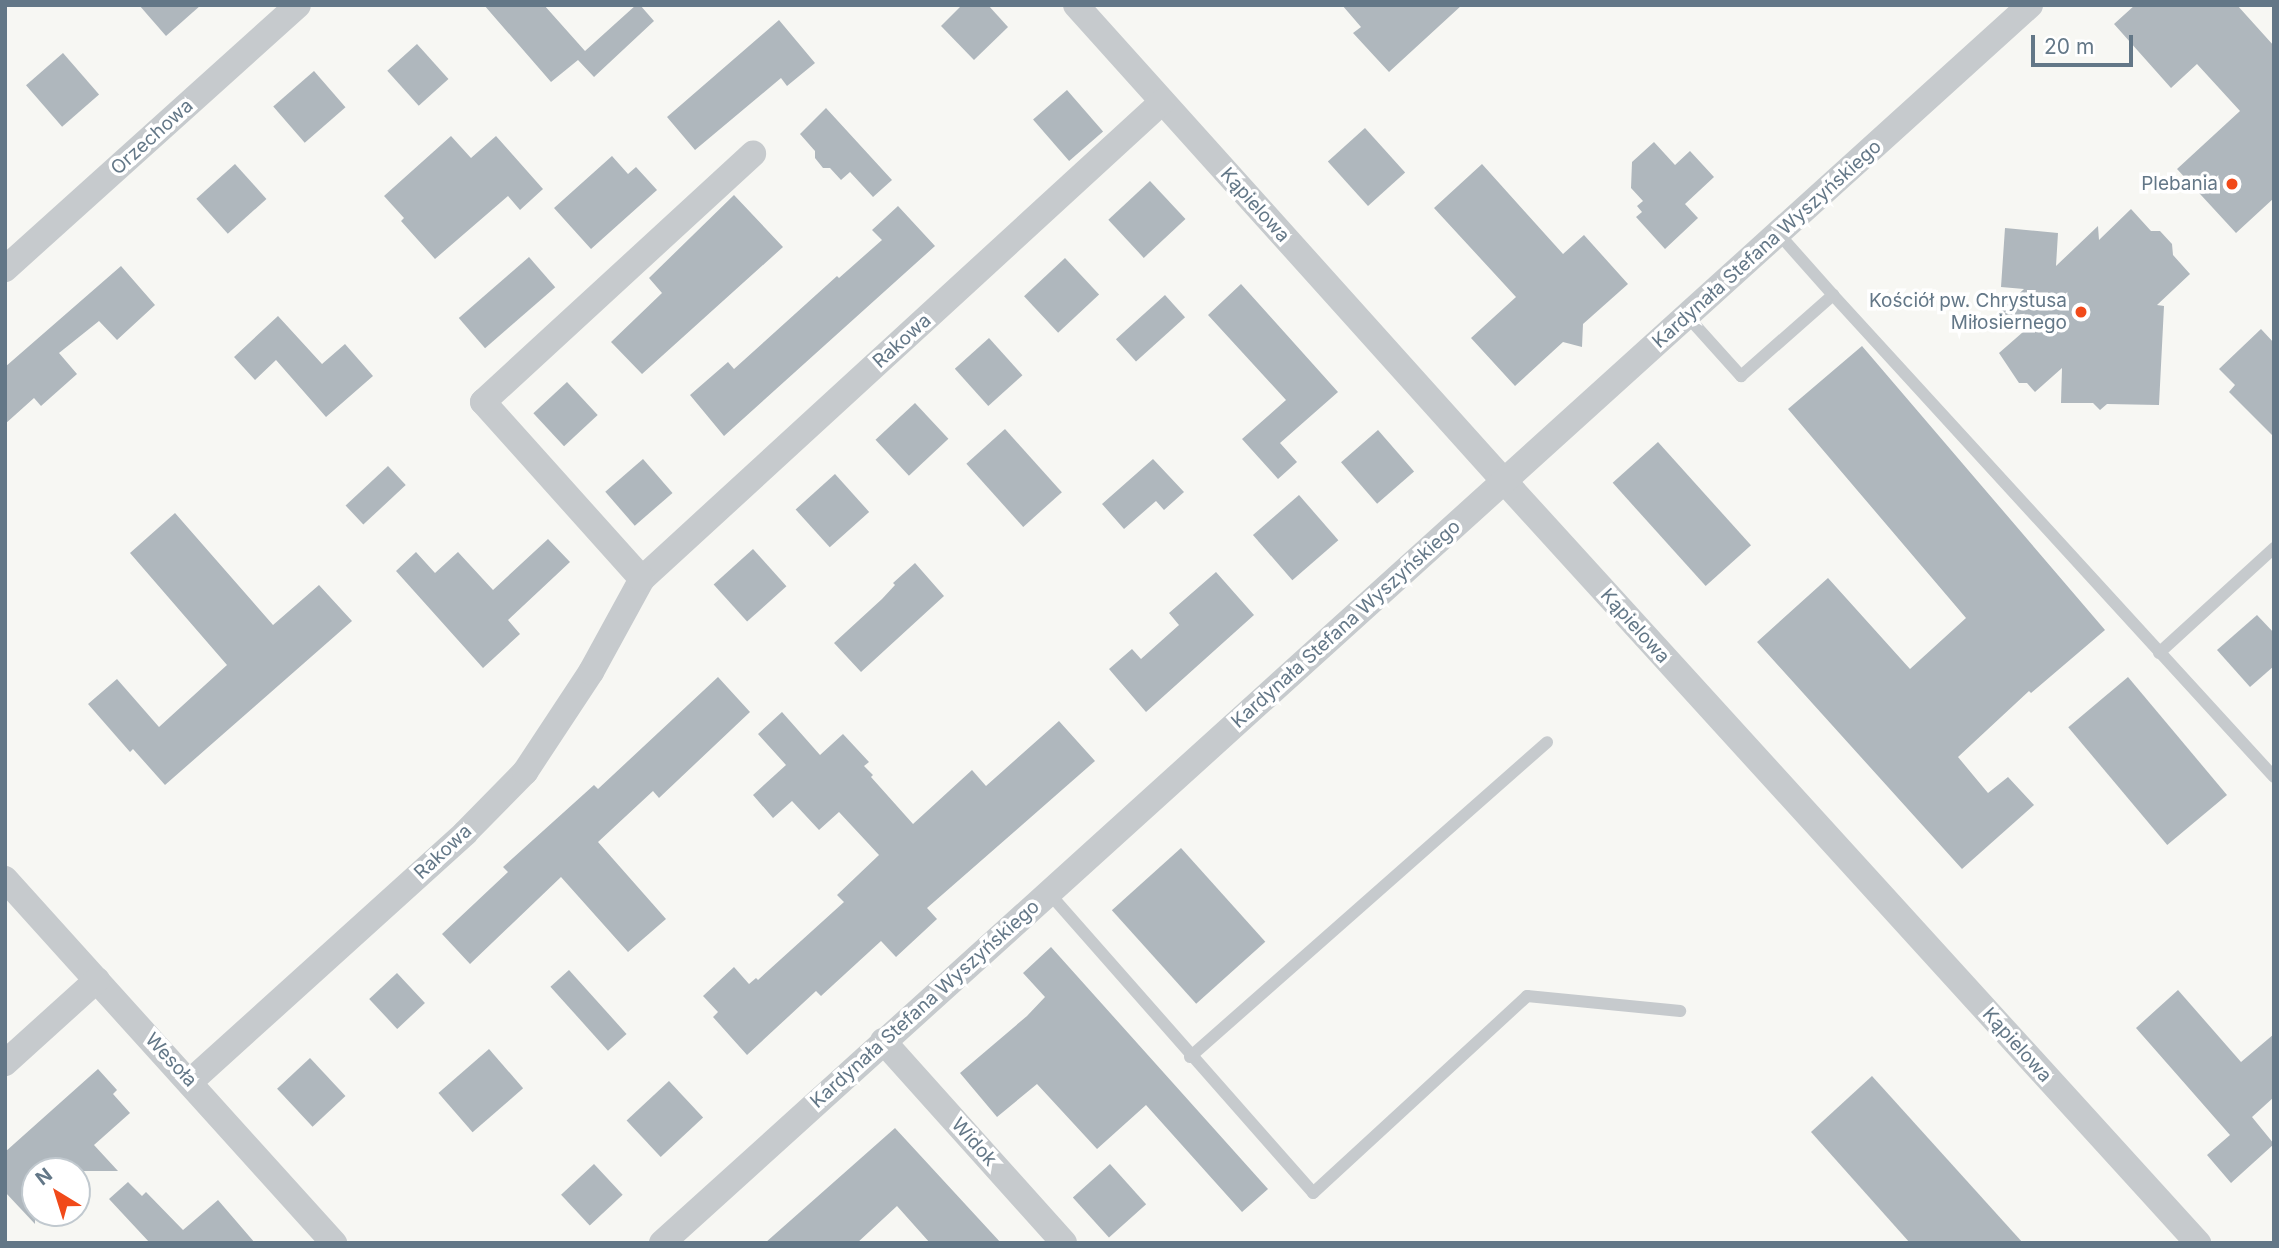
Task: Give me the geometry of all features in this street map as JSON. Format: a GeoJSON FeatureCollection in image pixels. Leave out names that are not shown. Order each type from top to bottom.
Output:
{"type":"FeatureCollection","features":[{"type":"Feature","properties":{"kind":"street","name":"Orzechowa"},"geometry":{"type":"LineString","coordinates":[[5,269],[298,5]]}},
{"type":"Feature","properties":{"kind":"street","name":"Kąpielowa"},"geometry":{"type":"LineString","coordinates":[[1076,5],[1504,481],[2199,1243]]}},
{"type":"Feature","properties":{"kind":"street","name":"Kardynała Stefana Wyszyńskiego"},"geometry":{"type":"LineString","coordinates":[[662,1243],[2030,5]]}},
{"type":"Feature","properties":{"kind":"street","name":"Rakowa"},"geometry":{"type":"LineString","coordinates":[[191,1081],[465,833],[525,772],[591,672],[642,579],[1162,102]]}},
{"type":"Feature","properties":{"kind":"street"},"geometry":{"type":"LineString","coordinates":[[642,579],[483,402],[753,154]]}},
{"type":"Feature","properties":{"kind":"street","name":"Wesoła"},"geometry":{"type":"LineString","coordinates":[[5,879],[191,1081],[334,1243]]}},
{"type":"Feature","properties":{"kind":"street"},"geometry":{"type":"LineString","coordinates":[[5,1063],[97,980]]}},
{"type":"Feature","properties":{"kind":"street","name":"Widok"},"geometry":{"type":"LineString","coordinates":[[883,1041],[1064,1243]]}},
{"type":"Feature","properties":{"kind":"lane"},"geometry":{"type":"LineString","coordinates":[[1778,233],[2274,778]]}},
{"type":"Feature","properties":{"kind":"lane"},"geometry":{"type":"LineString","coordinates":[[1687,316],[1741,376],[1833,295]]}},
{"type":"Feature","properties":{"kind":"lane"},"geometry":{"type":"LineString","coordinates":[[2160,653],[2274,548]]}},
{"type":"Feature","properties":{"kind":"lane"},"geometry":{"type":"LineString","coordinates":[[1190,1057],[1547,743]]}},
{"type":"Feature","properties":{"kind":"lane"},"geometry":{"type":"LineString","coordinates":[[1048,892],[1190,1057],[1313,1193],[1527,996],[1680,1011]]}},
{"type":"Feature","properties":{"kind":"building"},"geometry":{"type":"Polygon","coordinates":[[[139,5],[201,5],[166,36],[139,5]]]}},
{"type":"Feature","properties":{"kind":"building"},"geometry":{"type":"Polygon","coordinates":[[[484,5],[544,5],[585,51],[636,5],[640,5],[654,21],[594,77],[578,60],[551,82],[484,5]]]}},
{"type":"Feature","properties":{"kind":"building"},"geometry":{"type":"Polygon","coordinates":[[[962,5],[988,5],[1008,27],[974,60],[941,26],[962,5]]]}},
{"type":"Feature","properties":{"kind":"building"},"geometry":{"type":"Polygon","coordinates":[[[1342,5],[1462,5],[1389,72],[1353,33],[1361,27],[1342,5]]]}},
{"type":"Feature","properties":{"kind":"building"},"geometry":{"type":"Polygon","coordinates":[[[2135,5],[2237,5],[2274,46],[2274,198],[2236,233],[2177,169],[2240,111],[2197,64],[2171,88],[2114,24],[2135,5]]]}},
{"type":"Feature","properties":{"kind":"building"},"geometry":{"type":"Polygon","coordinates":[[[779,20],[815,63],[787,86],[781,78],[695,150],[667,117],[779,20]]]}},
{"type":"Feature","properties":{"kind":"building"},"geometry":{"type":"Polygon","coordinates":[[[417,44],[448,79],[419,106],[387,71],[417,44]]]}},
{"type":"Feature","properties":{"kind":"building"},"geometry":{"type":"Polygon","coordinates":[[[63,53],[99,95],[62,127],[26,85],[63,53]]]}},
{"type":"Feature","properties":{"kind":"building"},"geometry":{"type":"Polygon","coordinates":[[[314,71],[345,107],[305,143],[273,106],[314,71]]]}},
{"type":"Feature","properties":{"kind":"building"},"geometry":{"type":"Polygon","coordinates":[[[1067,90],[1103,132],[1069,161],[1033,120],[1067,90]]]}},
{"type":"Feature","properties":{"kind":"building"},"geometry":{"type":"Polygon","coordinates":[[[826,108],[892,180],[873,197],[850,172],[841,180],[830,168],[823,168],[815,158],[815,151],[800,134],[826,108]]]}},
{"type":"Feature","properties":{"kind":"building"},"geometry":{"type":"Polygon","coordinates":[[[1365,128],[1405,173],[1368,206],[1328,161],[1365,128]]]}},
{"type":"Feature","properties":{"kind":"building"},"geometry":{"type":"Polygon","coordinates":[[[451,136],[471,158],[496,136],[543,189],[520,210],[508,196],[435,259],[401,221],[404,218],[384,196],[451,136]]]}},
{"type":"Feature","properties":{"kind":"building"},"geometry":{"type":"Polygon","coordinates":[[[1654,142],[1675,165],[1690,151],[1714,177],[1685,204],[1698,218],[1665,249],[1636,217],[1642,212],[1637,206],[1643,201],[1631,188],[1632,162],[1654,142]]]}},
{"type":"Feature","properties":{"kind":"building"},"geometry":{"type":"Polygon","coordinates":[[[612,156],[628,174],[636,167],[657,190],[591,249],[554,208],[612,156]]]}},
{"type":"Feature","properties":{"kind":"building"},"geometry":{"type":"Polygon","coordinates":[[[235,164],[266,199],[228,234],[196,199],[235,164]]]}},
{"type":"Feature","properties":{"kind":"building"},"geometry":{"type":"Polygon","coordinates":[[[1482,164],[1563,254],[1584,235],[1628,284],[1583,324],[1582,347],[1563,342],[1515,386],[1471,338],[1516,297],[1434,208],[1482,164]]]}},
{"type":"Feature","properties":{"kind":"building"},"geometry":{"type":"Polygon","coordinates":[[[1150,181],[1185,219],[1144,258],[1108,220],[1150,181]]]}},
{"type":"Feature","properties":{"kind":"building"},"geometry":{"type":"Polygon","coordinates":[[[734,195],[783,247],[642,374],[611,342],[662,293],[649,278],[734,195]]]}},
{"type":"Feature","properties":{"kind":"building"},"geometry":{"type":"Polygon","coordinates":[[[898,206],[935,246],[724,436],[690,395],[728,362],[734,369],[837,276],[839,278],[882,240],[872,230],[898,206]]]}},
{"type":"Feature","properties":{"kind":"building","name":"Kościół pw. Chrystusa Miłosiernego"},"geometry":{"type":"Polygon","coordinates":[[[2131,209],[2151,231],[2160,231],[2172,244],[2173,255],[2190,274],[2157,305],[2164,306],[2159,405],[2107,404],[2100,410],[2093,403],[2061,403],[2062,368],[2035,392],[2027,383],[2019,383],[1999,353],[2023,332],[1985,326],[2024,289],[2001,287],[2005,228],[2058,233],[2056,266],[2098,226],[2099,240],[2131,209]]]}},
{"type":"Feature","properties":{"kind":"building"},"geometry":{"type":"Polygon","coordinates":[[[529,257],[555,287],[485,348],[459,318],[529,257]]]}},
{"type":"Feature","properties":{"kind":"building"},"geometry":{"type":"Polygon","coordinates":[[[1065,258],[1099,295],[1058,333],[1024,296],[1065,258]]]}},
{"type":"Feature","properties":{"kind":"building"},"geometry":{"type":"Polygon","coordinates":[[[121,266],[155,305],[117,340],[99,321],[59,353],[77,374],[41,406],[34,398],[5,424],[5,367],[121,266]]]}},
{"type":"Feature","properties":{"kind":"building"},"geometry":{"type":"Polygon","coordinates":[[[1241,284],[1338,392],[1280,443],[1297,462],[1278,479],[1242,439],[1286,400],[1208,315],[1241,284]]]}},
{"type":"Feature","properties":{"kind":"building"},"geometry":{"type":"Polygon","coordinates":[[[1165,295],[1185,317],[1136,361],[1116,339],[1165,295]]]}},
{"type":"Feature","properties":{"kind":"building"},"geometry":{"type":"Polygon","coordinates":[[[278,316],[322,364],[345,344],[373,376],[326,417],[276,360],[255,380],[234,357],[278,316]]]}},
{"type":"Feature","properties":{"kind":"building"},"geometry":{"type":"Polygon","coordinates":[[[2261,329],[2274,343],[2274,437],[2229,392],[2235,385],[2219,369],[2261,329]]]}},
{"type":"Feature","properties":{"kind":"building"},"geometry":{"type":"Polygon","coordinates":[[[989,338],[1022,375],[988,406],[955,369],[989,338]]]}},
{"type":"Feature","properties":{"kind":"building"},"geometry":{"type":"Polygon","coordinates":[[[1862,346],[2105,630],[2031,693],[2029,691],[1958,757],[1988,793],[2008,777],[2034,805],[1962,869],[1757,642],[1828,578],[1910,669],[1966,618],[1788,409],[1862,346]]]}},
{"type":"Feature","properties":{"kind":"building"},"geometry":{"type":"Polygon","coordinates":[[[567,382],[598,415],[564,446],[533,413],[567,382]]]}},
{"type":"Feature","properties":{"kind":"building"},"geometry":{"type":"Polygon","coordinates":[[[915,403],[948,439],[909,476],[876,440],[915,403]]]}},
{"type":"Feature","properties":{"kind":"building"},"geometry":{"type":"Polygon","coordinates":[[[1005,429],[1062,492],[1023,527],[966,464],[1005,429]]]}},
{"type":"Feature","properties":{"kind":"building"},"geometry":{"type":"Polygon","coordinates":[[[1378,430],[1414,472],[1377,504],[1341,462],[1378,430]]]}},
{"type":"Feature","properties":{"kind":"building"},"geometry":{"type":"Polygon","coordinates":[[[1658,442],[1751,545],[1706,586],[1613,483],[1658,442]]]}},
{"type":"Feature","properties":{"kind":"building"},"geometry":{"type":"Polygon","coordinates":[[[643,459],[673,493],[635,526],[605,492],[643,459]]]}},
{"type":"Feature","properties":{"kind":"building"},"geometry":{"type":"Polygon","coordinates":[[[1153,459],[1184,492],[1164,510],[1156,501],[1124,529],[1102,504],[1153,459]]]}},
{"type":"Feature","properties":{"kind":"building"},"geometry":{"type":"Polygon","coordinates":[[[388,466],[406,485],[363,525],[346,506],[388,466]]]}},
{"type":"Feature","properties":{"kind":"building"},"geometry":{"type":"Polygon","coordinates":[[[835,474],[869,512],[830,547],[796,509],[835,474]]]}},
{"type":"Feature","properties":{"kind":"building"},"geometry":{"type":"Polygon","coordinates":[[[1299,495],[1338,540],[1292,580],[1253,535],[1299,495]]]}},
{"type":"Feature","properties":{"kind":"building"},"geometry":{"type":"Polygon","coordinates":[[[175,513],[273,625],[319,585],[352,621],[165,785],[133,749],[130,752],[88,704],[117,679],[159,727],[227,665],[130,553],[175,513]]]}},
{"type":"Feature","properties":{"kind":"building"},"geometry":{"type":"Polygon","coordinates":[[[548,539],[570,562],[508,620],[520,634],[483,668],[396,571],[416,552],[435,573],[458,552],[493,590],[548,539]]]}},
{"type":"Feature","properties":{"kind":"building"},"geometry":{"type":"Polygon","coordinates":[[[753,549],[786,586],[747,622],[714,584],[753,549]]]}},
{"type":"Feature","properties":{"kind":"building"},"geometry":{"type":"Polygon","coordinates":[[[915,563],[944,596],[861,672],[834,643],[882,599],[895,585],[893,583],[915,563]]]}},
{"type":"Feature","properties":{"kind":"building"},"geometry":{"type":"Polygon","coordinates":[[[1216,572],[1254,615],[1146,712],[1109,669],[1132,649],[1141,659],[1179,625],[1169,613],[1216,572]]]}},
{"type":"Feature","properties":{"kind":"building"},"geometry":{"type":"Polygon","coordinates":[[[2257,615],[2274,633],[2274,666],[2250,687],[2217,650],[2257,615]]]}},
{"type":"Feature","properties":{"kind":"building"},"geometry":{"type":"Polygon","coordinates":[[[718,677],[750,712],[659,798],[653,791],[598,842],[666,919],[628,952],[561,877],[470,964],[442,934],[508,872],[503,867],[594,785],[598,789],[718,677]]]}},
{"type":"Feature","properties":{"kind":"building"},"geometry":{"type":"Polygon","coordinates":[[[2128,677],[2227,795],[2167,845],[2068,727],[2128,677]]]}},
{"type":"Feature","properties":{"kind":"building"},"geometry":{"type":"Polygon","coordinates":[[[782,712],[820,755],[843,734],[869,762],[864,766],[873,775],[871,777],[913,824],[972,770],[986,786],[1059,721],[1095,761],[927,908],[937,919],[896,957],[881,941],[821,996],[816,991],[747,1055],[713,1017],[718,1012],[703,996],[734,967],[749,984],[756,978],[758,980],[844,902],[837,895],[879,855],[839,812],[819,830],[792,801],[773,818],[753,795],[786,765],[758,734],[782,712]]]}},
{"type":"Feature","properties":{"kind":"building"},"geometry":{"type":"Polygon","coordinates":[[[1181,848],[1265,942],[1196,1004],[1112,910],[1181,848]]]}},
{"type":"Feature","properties":{"kind":"building"},"geometry":{"type":"Polygon","coordinates":[[[1051,947],[1268,1189],[1242,1212],[1146,1105],[1097,1149],[1037,1084],[997,1117],[960,1073],[1027,1016],[1045,997],[1023,973],[1051,947]]]}},
{"type":"Feature","properties":{"kind":"building"},"geometry":{"type":"Polygon","coordinates":[[[569,970],[627,1034],[608,1051],[550,987],[569,970]]]}},
{"type":"Feature","properties":{"kind":"building"},"geometry":{"type":"Polygon","coordinates":[[[397,973],[425,1003],[397,1029],[369,999],[397,973]]]}},
{"type":"Feature","properties":{"kind":"building"},"geometry":{"type":"Polygon","coordinates":[[[2178,990],[2241,1062],[2274,1034],[2274,1097],[2252,1117],[2274,1144],[2231,1183],[2207,1155],[2230,1135],[2136,1028],[2178,990]]]}},
{"type":"Feature","properties":{"kind":"building"},"geometry":{"type":"Polygon","coordinates":[[[489,1049],[523,1088],[473,1132],[438,1093],[489,1049]]]}},
{"type":"Feature","properties":{"kind":"building"},"geometry":{"type":"Polygon","coordinates":[[[310,1058],[345,1096],[313,1127],[277,1089],[310,1058]]]}},
{"type":"Feature","properties":{"kind":"building"},"geometry":{"type":"Polygon","coordinates":[[[98,1069],[117,1090],[113,1094],[130,1113],[94,1145],[118,1171],[91,1171],[91,1157],[21,1157],[21,1209],[5,1192],[5,1152],[98,1069]]]}},
{"type":"Feature","properties":{"kind":"building"},"geometry":{"type":"Polygon","coordinates":[[[1872,1076],[2023,1243],[1910,1243],[1811,1132],[1872,1076]]]}},
{"type":"Feature","properties":{"kind":"building"},"geometry":{"type":"Polygon","coordinates":[[[669,1081],[703,1118],[661,1157],[627,1121],[669,1081]]]}},
{"type":"Feature","properties":{"kind":"building"},"geometry":{"type":"Polygon","coordinates":[[[895,1128],[1001,1243],[930,1243],[897,1206],[857,1243],[765,1243],[895,1128]]]}},
{"type":"Feature","properties":{"kind":"building"},"geometry":{"type":"Polygon","coordinates":[[[594,1164],[623,1195],[590,1225],[561,1195],[594,1164]]]}},
{"type":"Feature","properties":{"kind":"building"},"geometry":{"type":"Polygon","coordinates":[[[1110,1164],[1146,1204],[1109,1238],[1073,1197],[1110,1164]]]}},
{"type":"Feature","properties":{"kind":"building"},"geometry":{"type":"Polygon","coordinates":[[[128,1182],[142,1196],[146,1192],[183,1230],[218,1200],[255,1243],[150,1243],[109,1199],[128,1182]]]}},
{"type":"Feature","properties":{"kind":"place","name":"Plebania"},"geometry":{"type":"Point","coordinates":[2232,184]}},
{"type":"Feature","properties":{"kind":"place","name":"Kościół pw. Chrystusa Miłosiernego"},"geometry":{"type":"Point","coordinates":[2081,312]}}]}
